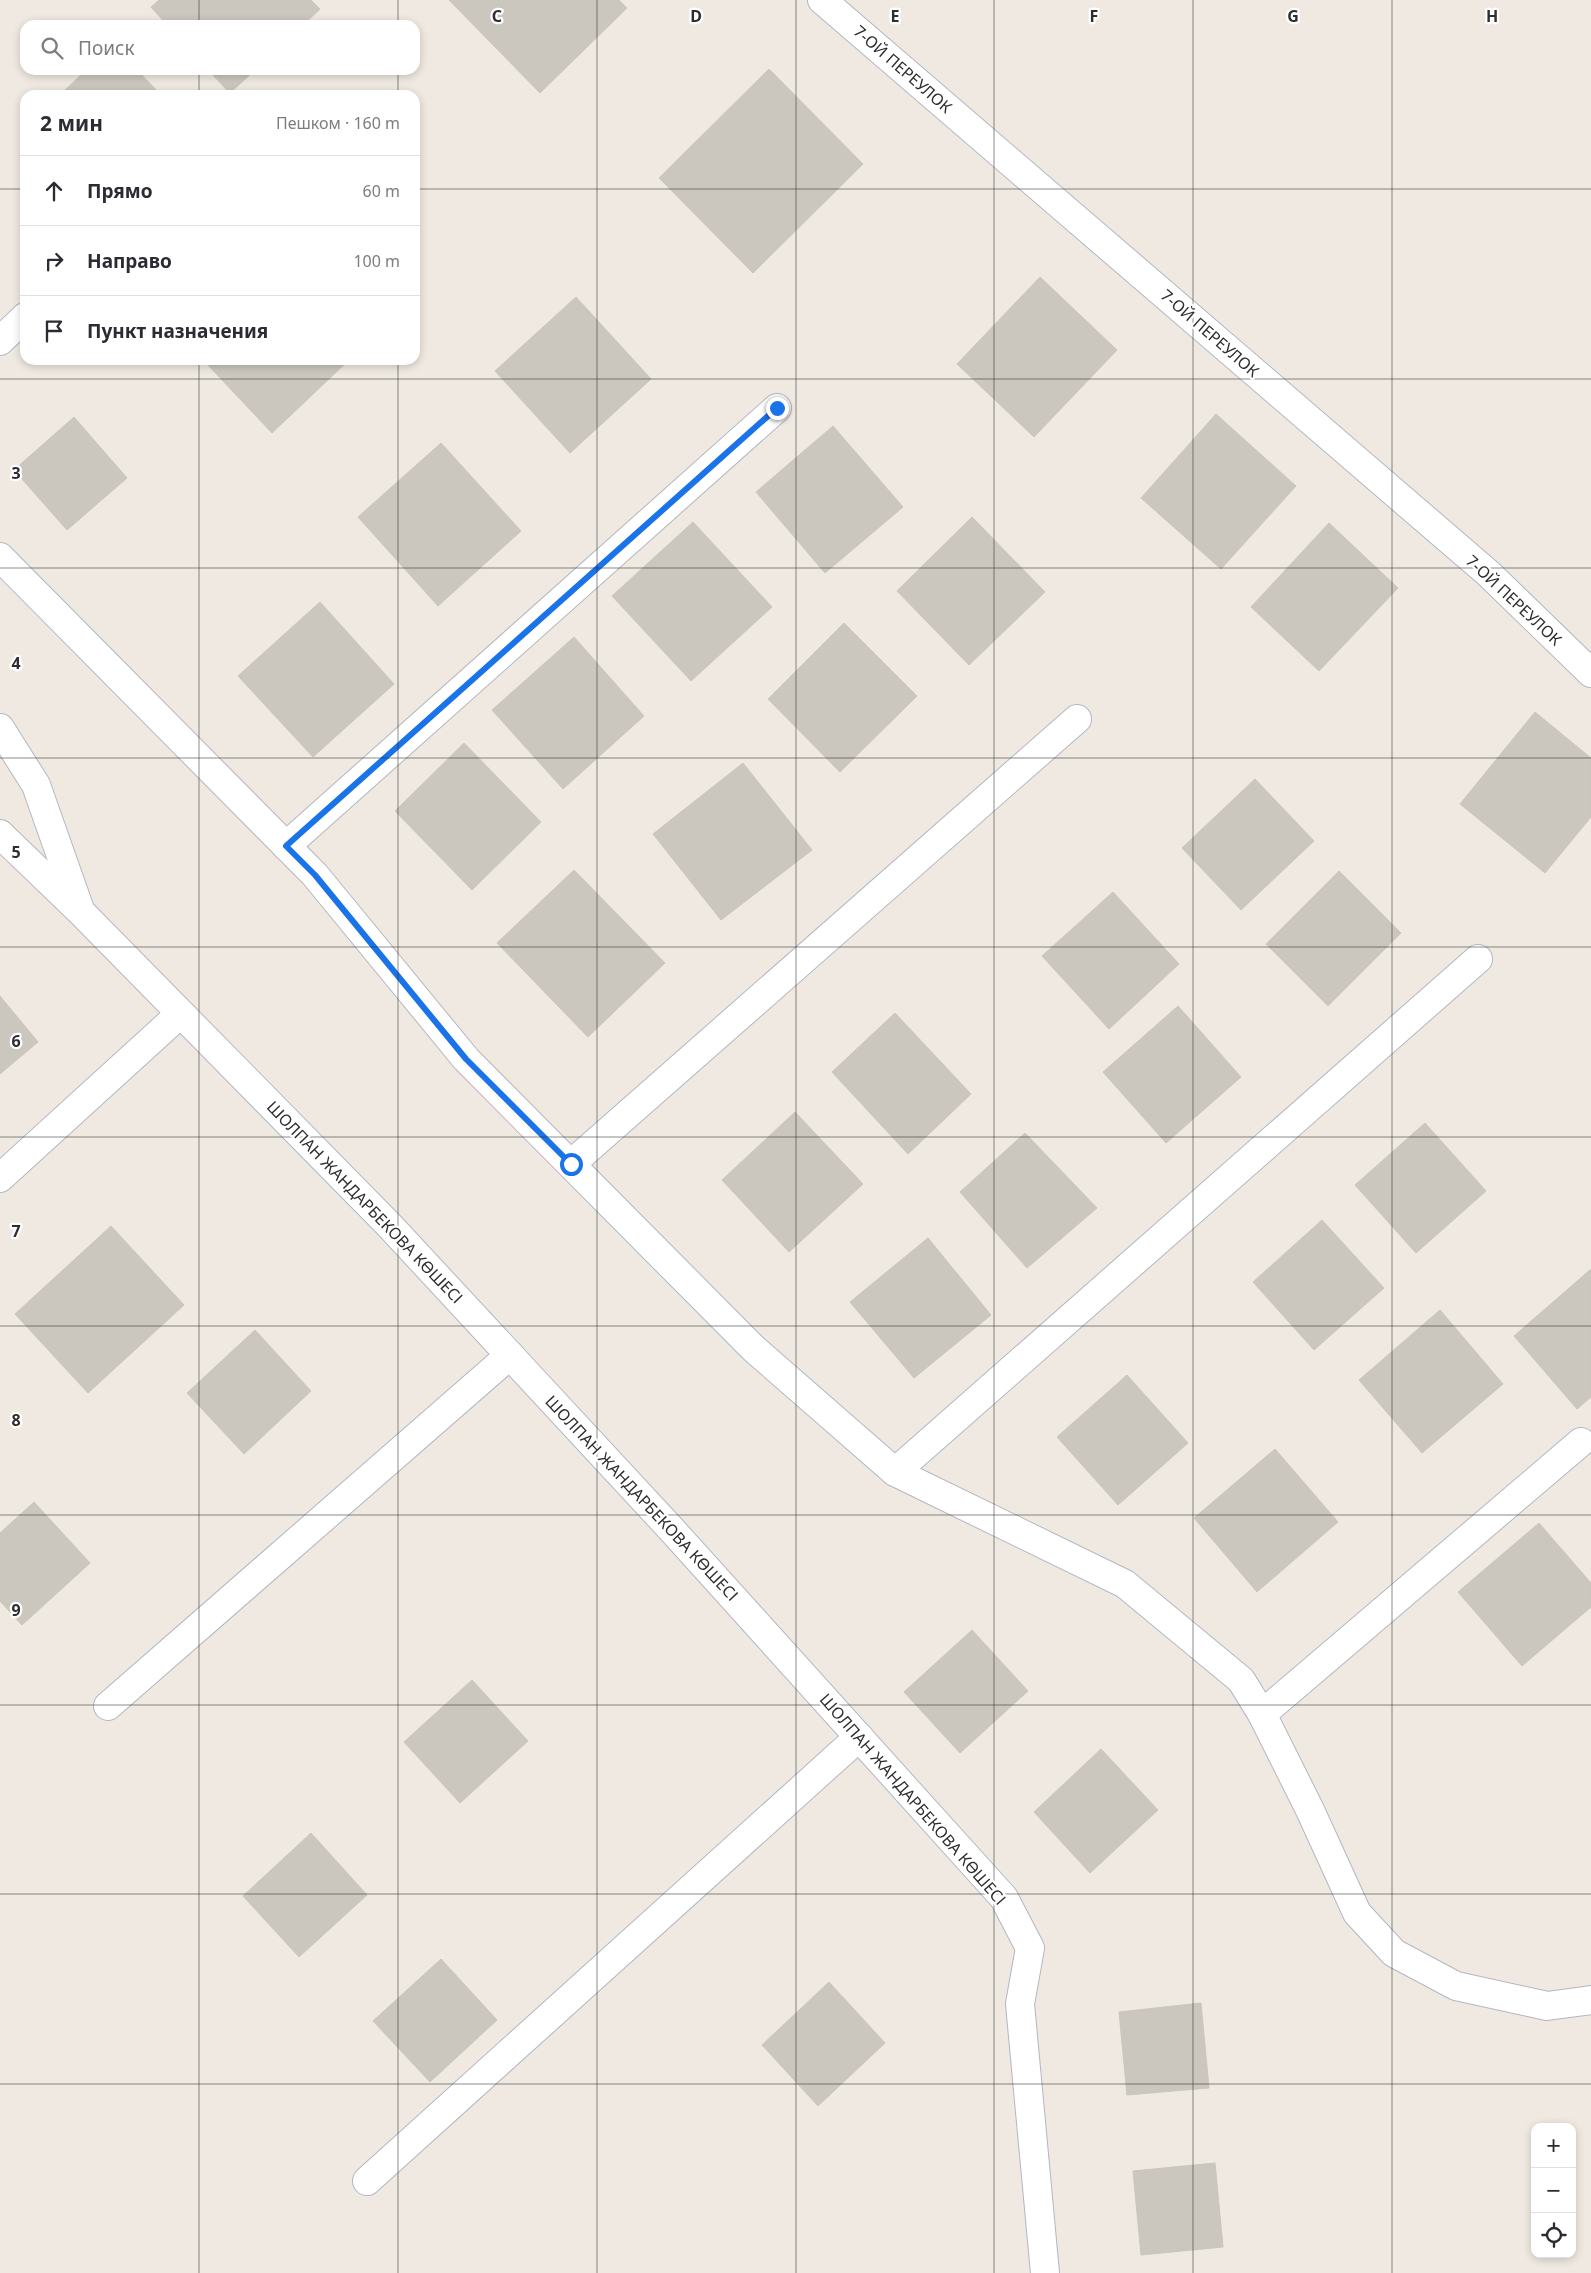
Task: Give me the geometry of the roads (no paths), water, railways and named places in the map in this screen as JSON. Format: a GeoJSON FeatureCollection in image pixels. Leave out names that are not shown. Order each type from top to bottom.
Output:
{"type":"FeatureCollection","features":[{"type":"Feature","properties":{"kind":"street","name":"7-ОЙ ПЕРЕУЛОК"},"geometry":{"type":"LineString","coordinates":[[822,0],[1489,574],[1591,673]]}},
{"type":"Feature","properties":{"kind":"street"},"geometry":{"type":"LineString","coordinates":[[0,341],[20,322]]}},
{"type":"Feature","properties":{"kind":"street"},"geometry":{"type":"LineString","coordinates":[[286,846],[777,408]]}},
{"type":"Feature","properties":{"kind":"street"},"geometry":{"type":"LineString","coordinates":[[0,557],[315,875],[466,1059],[753,1348],[894,1472],[1126,1584],[1241,1680],[1262,1714],[1310,1810],[1357,1913],[1394,1953],[1456,1986],[1547,2006],[1591,2000]]}},
{"type":"Feature","properties":{"kind":"street"},"geometry":{"type":"LineString","coordinates":[[571,1164],[1077,719]]}},
{"type":"Feature","properties":{"kind":"street"},"geometry":{"type":"LineString","coordinates":[[0,728],[36,785],[81,912]]}},
{"type":"Feature","properties":{"kind":"street","name":"ШОЛПАН ЖАНДАРБЕКОВА КӨШЕСІ"},"geometry":{"type":"LineString","coordinates":[[0,834],[81,912],[390,1226],[510,1355],[1004,1898],[1030,1948],[1020,2004],[1045,2273]]}},
{"type":"Feature","properties":{"kind":"street"},"geometry":{"type":"LineString","coordinates":[[894,1472],[1478,959]]}},
{"type":"Feature","properties":{"kind":"street"},"geometry":{"type":"LineString","coordinates":[[0,1178],[180,1014]]}},
{"type":"Feature","properties":{"kind":"street"},"geometry":{"type":"LineString","coordinates":[[108,1706],[510,1355]]}},
{"type":"Feature","properties":{"kind":"street"},"geometry":{"type":"LineString","coordinates":[[1262,1714],[1581,1442]]}},
{"type":"Feature","properties":{"kind":"street"},"geometry":{"type":"LineString","coordinates":[[367,2181],[859,1737]]}}]}
